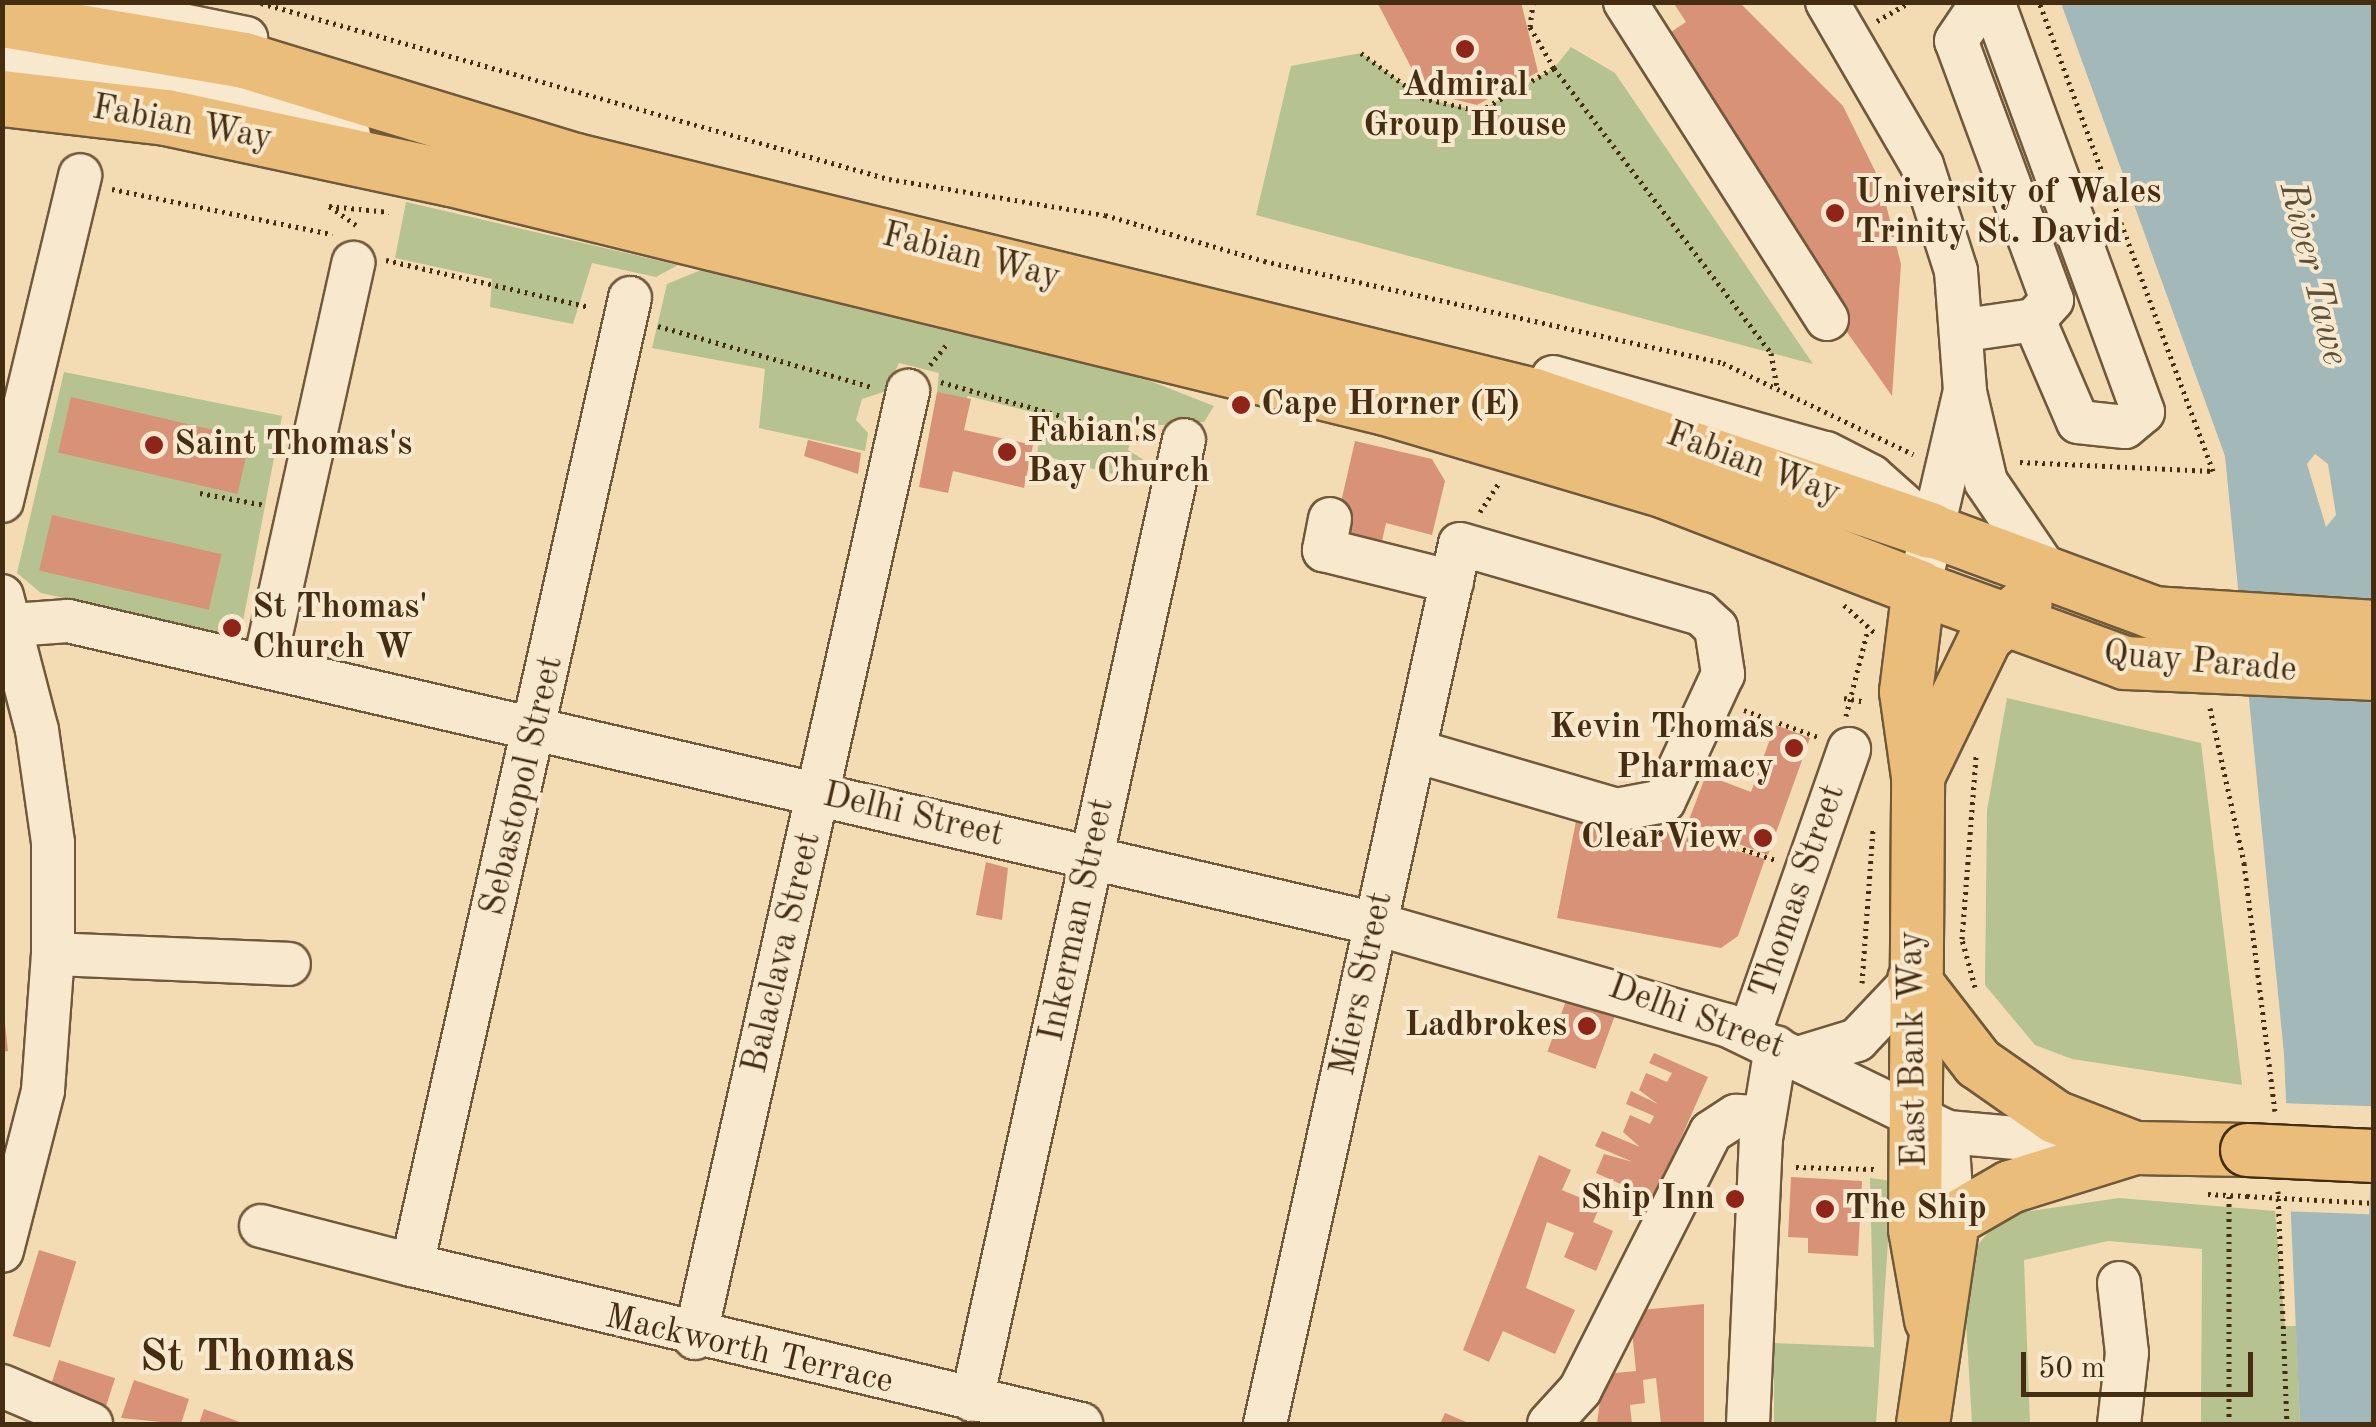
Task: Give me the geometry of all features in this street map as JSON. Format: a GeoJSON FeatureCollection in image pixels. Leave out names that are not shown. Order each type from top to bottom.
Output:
{"type":"FeatureCollection","features":[{"type":"Feature","properties":{"kind":"highway","name":"Fabian Way"},"geometry":{"type":"LineString","coordinates":[[2,19],[244,60],[575,161],[1534,396],[1930,530]]}},
{"type":"Feature","properties":{"kind":"highway","name":"Fabian Way"},"geometry":{"type":"LineString","coordinates":[[2,98],[166,117],[451,178],[1481,434],[1666,490],[1919,588]]}},
{"type":"Feature","properties":{"kind":"main road","name":"Quay Parade"},"geometry":{"type":"LineString","coordinates":[[1930,530],[2074,589],[2217,663],[2374,628]]}},
{"type":"Feature","properties":{"kind":"main road","name":"Quay Parade"},"geometry":{"type":"LineString","coordinates":[[1919,588],[1998,622],[2125,663],[2217,663],[2374,674]]}},
{"type":"Feature","properties":{"kind":"main road","name":"East Bank Way"},"geometry":{"type":"LineString","coordinates":[[1919,588],[1906,692],[1918,776],[1914,980],[1931,1124],[1914,1228],[1931,1320]]}},
{"type":"Feature","properties":{"kind":"main road"},"geometry":{"type":"LineString","coordinates":[[1998,622],[2037,599],[2074,589]]}},
{"type":"Feature","properties":{"kind":"main road","name":"East Bank Way"},"geometry":{"type":"LineString","coordinates":[[1918,776],[1998,622]]}},
{"type":"Feature","properties":{"kind":"main road"},"geometry":{"type":"LineString","coordinates":[[1914,980],[2004,1086],[2135,1148],[2255,1168],[2374,1156]]}},
{"type":"Feature","properties":{"kind":"main road"},"geometry":{"type":"LineString","coordinates":[[1953,1220],[2010,1187],[2135,1148]]}},
{"type":"Feature","properties":{"kind":"main road","name":"East Bank Way"},"geometry":{"type":"LineString","coordinates":[[1922,1424],[1931,1320],[1953,1220]]}},
{"type":"Feature","properties":{"kind":"street"},"geometry":{"type":"LineString","coordinates":[[70,2],[174,18],[492,114],[1807,448],[1871,476],[1930,530]]}},
{"type":"Feature","properties":{"kind":"street"},"geometry":{"type":"LineString","coordinates":[[1625,2],[1827,319]]}},
{"type":"Feature","properties":{"kind":"street"},"geometry":{"type":"LineString","coordinates":[[1827,2],[1922,164],[1965,330],[1965,392],[1986,482],[2074,589]]}},
{"type":"Feature","properties":{"kind":"street"},"geometry":{"type":"LineString","coordinates":[[1965,330],[2034,320],[2052,300],[1956,40],[1973,16],[1996,10],[2143,412],[2125,428],[2078,422],[2034,320]]}},
{"type":"Feature","properties":{"kind":"street"},"geometry":{"type":"LineString","coordinates":[[2,60],[229,94],[451,178]]}},
{"type":"Feature","properties":{"kind":"street"},"geometry":{"type":"LineString","coordinates":[[2,501],[80,175]]}},
{"type":"Feature","properties":{"kind":"street"},"geometry":{"type":"LineString","coordinates":[[264,666],[298,511],[370,249]]}},
{"type":"Feature","properties":{"kind":"street","name":"Sebastopol Street"},"geometry":{"type":"LineString","coordinates":[[414,1269],[630,298]]}},
{"type":"Feature","properties":{"kind":"street","name":"Balaclava Street"},"geometry":{"type":"LineString","coordinates":[[694,1338],[908,392]]}},
{"type":"Feature","properties":{"kind":"street"},"geometry":{"type":"LineString","coordinates":[[1919,588],[1942,470],[1965,392]]}},
{"type":"Feature","properties":{"kind":"street","name":"Inkerman Street"},"geometry":{"type":"LineString","coordinates":[[972,1400],[1184,440]]}},
{"type":"Feature","properties":{"kind":"street"},"geometry":{"type":"LineString","coordinates":[[1330,518],[1324,550],[1456,563],[1701,614],[1725,653],[1714,698],[1678,786],[1644,810],[1414,750]]}},
{"type":"Feature","properties":{"kind":"street","name":"Miers Street"},"geometry":{"type":"LineString","coordinates":[[1265,1424],[1456,563]]}},
{"type":"Feature","properties":{"kind":"street"},"geometry":{"type":"LineString","coordinates":[[2,1251],[43,1091],[53,954],[53,843],[8,611]]}},
{"type":"Feature","properties":{"kind":"street","name":"Delhi Street"},"geometry":{"type":"LineString","coordinates":[[8,611],[537,728],[1376,924],[1578,976],[1775,1046],[1931,1124],[2135,1148]]}},
{"type":"Feature","properties":{"kind":"street","name":"Thomas Street"},"geometry":{"type":"LineString","coordinates":[[1748,1424],[1764,1117],[1806,871],[1848,749]]}},
{"type":"Feature","properties":{"kind":"street"},"geometry":{"type":"LineString","coordinates":[[53,954],[289,964]]}},
{"type":"Feature","properties":{"kind":"street","name":"Delhi Street"},"geometry":{"type":"LineString","coordinates":[[1775,1046],[1857,1040],[1914,980]]}},
{"type":"Feature","properties":{"kind":"street"},"geometry":{"type":"LineString","coordinates":[[1549,1424],[1580,1390],[1711,1132],[1736,1116],[1764,1117]]}},
{"type":"Feature","properties":{"kind":"street"},"geometry":{"type":"LineString","coordinates":[[1931,1124],[1953,1220]]}},
{"type":"Feature","properties":{"kind":"street","name":"Mackworth Terrace"},"geometry":{"type":"LineString","coordinates":[[261,1226],[414,1269],[694,1338],[1081,1424]]}},
{"type":"Feature","properties":{"kind":"street"},"geometry":{"type":"LineString","coordinates":[[2119,1283],[2127,1352],[2119,1424]]}},
{"type":"Feature","properties":{"kind":"street"},"geometry":{"type":"LineString","coordinates":[[2,1386],[90,1424]]}},
{"type":"Feature","properties":{"kind":"path"},"geometry":{"type":"LineString","coordinates":[[254,2],[889,179],[1105,215],[1264,261],[1723,363],[1777,386],[1942,470]]}},
{"type":"Feature","properties":{"kind":"path"},"geometry":{"type":"LineString","coordinates":[[1533,2],[1530,27],[1554,68],[1771,354],[1777,386]]}},
{"type":"Feature","properties":{"kind":"path"},"geometry":{"type":"LineString","coordinates":[[1986,482],[2006,473],[2005,462],[2213,471],[2040,2]]}},
{"type":"Feature","properties":{"kind":"path"},"geometry":{"type":"LineString","coordinates":[[1362,53],[1422,98],[1480,112],[1554,68]]}},
{"type":"Feature","properties":{"kind":"path"},"geometry":{"type":"LineString","coordinates":[[370,249],[329,206],[394,212],[398,200]]}},
{"type":"Feature","properties":{"kind":"path"},"geometry":{"type":"LineString","coordinates":[[908,392],[960,329]]}},
{"type":"Feature","properties":{"kind":"path"},"geometry":{"type":"LineString","coordinates":[[1456,563],[1508,468]]}},
{"type":"Feature","properties":{"kind":"path"},"geometry":{"type":"LineString","coordinates":[[200,492],[298,511]]}},
{"type":"Feature","properties":{"kind":"path"},"geometry":{"type":"LineString","coordinates":[[1714,698],[1848,749],[1844,698],[1867,633]]}},
{"type":"Feature","properties":{"kind":"path"},"geometry":{"type":"LineString","coordinates":[[2217,663],[2244,863],[2255,1168],[2287,1424]]}},
{"type":"Feature","properties":{"kind":"path"},"geometry":{"type":"LineString","coordinates":[[1980,736],[1962,939],[1980,1004]]}},
{"type":"Feature","properties":{"kind":"path"},"geometry":{"type":"LineString","coordinates":[[1644,810],[1806,871]]}},
{"type":"Feature","properties":{"kind":"path"},"geometry":{"type":"LineString","coordinates":[[1760,1166],[1888,1169]]}},
{"type":"Feature","properties":{"kind":"path"},"geometry":{"type":"LineString","coordinates":[[2255,1168],[2374,1203]]}},
{"type":"Feature","properties":{"kind":"path"},"geometry":{"type":"LineString","coordinates":[[2229,1424],[2255,1168]]}},
{"type":"Feature","properties":{"kind":"green space"},"geometry":{"type":"Polygon","coordinates":[[[1571,47],[1615,73],[1813,364],[1256,215],[1291,66],[1361,53],[1422,98],[1480,111],[1554,68],[1571,47]]]}},
{"type":"Feature","properties":{"kind":"green space"},"geometry":{"type":"Polygon","coordinates":[[[406,202],[678,265],[656,277],[592,263],[573,324],[490,307],[492,279],[395,258],[406,202]]]}},
{"type":"Feature","properties":{"kind":"green space"},"geometry":{"type":"Polygon","coordinates":[[[701,270],[1140,377],[1214,406],[1204,422],[1134,427],[1128,450],[1147,462],[1143,482],[1037,454],[1044,415],[968,396],[964,402],[937,392],[939,373],[899,363],[886,391],[862,399],[856,420],[868,433],[865,451],[759,428],[765,369],[652,348],[667,284],[701,270]]]}},
{"type":"Feature","properties":{"kind":"green space"},"geometry":{"type":"Polygon","coordinates":[[[64,372],[282,416],[240,637],[41,593],[17,573],[64,372]]]}},
{"type":"Feature","properties":{"kind":"green space"},"geometry":{"type":"Polygon","coordinates":[[[2007,698],[2201,743],[2242,1085],[2072,1059],[2035,1045],[1985,985],[1987,810],[2007,698]]]}},
{"type":"Feature","properties":{"kind":"green space"},"geometry":{"type":"Polygon","coordinates":[[[1870,1178],[1892,1181],[1876,1424],[1774,1424],[1774,1343],[1874,1347],[1870,1178]]]}},
{"type":"Feature","properties":{"kind":"green space"},"geometry":{"type":"Polygon","coordinates":[[[2119,1198],[2275,1211],[2285,1326],[2296,1326],[2300,1424],[2201,1424],[2202,1249],[2108,1241],[2024,1260],[2030,1424],[1972,1424],[1965,1304],[1975,1248],[2003,1215],[2119,1198]]]}},
{"type":"Feature","properties":{"kind":"water","name":"River Tawe"},"geometry":{"type":"Polygon","coordinates":[[[2371,2],[2373,1424],[2300,1424],[2284,1054],[2225,456],[2061,3],[2371,2]],[[2315,454],[2307,464],[2326,527],[2336,515],[2328,464],[2315,454]]]}},
{"type":"Feature","properties":{"kind":"pier"},"geometry":{"type":"Polygon","coordinates":[[[2281,1103],[2373,1106],[2369,1214],[2277,1211],[2281,1103]]]}},
{"type":"Feature","properties":{"kind":"building","name":"Admiral Group House"},"geometry":{"type":"Polygon","coordinates":[[[1377,2],[1521,2],[1538,72],[1477,105],[1424,92],[1377,2]]]}},
{"type":"Feature","properties":{"kind":"building","name":"University of Wales Trinity St. David"},"geometry":{"type":"Polygon","coordinates":[[[1673,2],[1739,2],[1843,106],[1880,181],[1901,264],[1892,396],[1792,254],[1804,244],[1656,42],[1686,22],[1673,2]]]}},
{"type":"Feature","properties":{"kind":"building"},"geometry":{"type":"Polygon","coordinates":[[[937,392],[971,399],[964,430],[1033,445],[1024,488],[953,471],[948,493],[919,487],[937,392]]]}},
{"type":"Feature","properties":{"kind":"building","name":"Saint Thomas's"},"geometry":{"type":"Polygon","coordinates":[[[71,397],[250,438],[237,494],[58,453],[71,397]]]}},
{"type":"Feature","properties":{"kind":"building"},"geometry":{"type":"Polygon","coordinates":[[[808,440],[861,453],[858,474],[804,456],[808,440]]]}},
{"type":"Feature","properties":{"kind":"building"},"geometry":{"type":"Polygon","coordinates":[[[1355,441],[1432,459],[1445,481],[1432,535],[1386,523],[1381,546],[1334,533],[1355,441]]]}},
{"type":"Feature","properties":{"kind":"building"},"geometry":{"type":"Polygon","coordinates":[[[52,515],[222,554],[209,610],[39,571],[52,515]]]}},
{"type":"Feature","properties":{"kind":"building"},"geometry":{"type":"Polygon","coordinates":[[[1775,725],[1810,738],[1768,855],[1733,842],[1737,832],[1687,825],[1706,775],[1751,792],[1775,725]]]}},
{"type":"Feature","properties":{"kind":"building"},"geometry":{"type":"Polygon","coordinates":[[[1576,821],[1649,836],[1650,827],[1765,859],[1738,936],[1721,948],[1557,918],[1576,821]]]}},
{"type":"Feature","properties":{"kind":"building"},"geometry":{"type":"Polygon","coordinates":[[[986,862],[1008,868],[1002,920],[976,915],[986,862]]]}},
{"type":"Feature","properties":{"kind":"building"},"geometry":{"type":"Polygon","coordinates":[[[2,996],[8,1051],[2,1052],[2,996]]]}},
{"type":"Feature","properties":{"kind":"building"},"geometry":{"type":"Polygon","coordinates":[[[1567,998],[1615,1015],[1595,1069],[1548,1052],[1567,998]]]}},
{"type":"Feature","properties":{"kind":"building"},"geometry":{"type":"Polygon","coordinates":[[[1654,1053],[1708,1077],[1654,1199],[1596,1173],[1604,1154],[1633,1162],[1595,1146],[1602,1131],[1640,1147],[1623,1132],[1630,1115],[1650,1124],[1654,1116],[1626,1104],[1631,1091],[1658,1104],[1639,1090],[1646,1073],[1667,1082],[1672,1073],[1649,1063],[1654,1053]]]}},
{"type":"Feature","properties":{"kind":"building"},"geometry":{"type":"Polygon","coordinates":[[[1539,1155],[1571,1170],[1562,1190],[1600,1206],[1593,1222],[1613,1231],[1596,1271],[1564,1257],[1574,1233],[1547,1222],[1526,1288],[1575,1310],[1555,1354],[1503,1331],[1489,1362],[1463,1350],[1539,1155]]]}},
{"type":"Feature","properties":{"kind":"building","name":"The Ship"},"geometry":{"type":"Polygon","coordinates":[[[1791,1177],[1862,1181],[1858,1256],[1808,1253],[1808,1238],[1788,1237],[1791,1177]]]}},
{"type":"Feature","properties":{"kind":"building"},"geometry":{"type":"Polygon","coordinates":[[[39,1250],[76,1261],[50,1347],[13,1336],[39,1250]]]}},
{"type":"Feature","properties":{"kind":"building"},"geometry":{"type":"Polygon","coordinates":[[[1704,1304],[1704,1423],[1661,1424],[1656,1378],[1643,1380],[1645,1403],[1630,1405],[1632,1424],[1597,1424],[1603,1374],[1636,1371],[1630,1311],[1704,1304]]]}},
{"type":"Feature","properties":{"kind":"building"},"geometry":{"type":"Polygon","coordinates":[[[59,1360],[115,1378],[105,1409],[49,1390],[59,1360]]]}},
{"type":"Feature","properties":{"kind":"building"},"geometry":{"type":"Polygon","coordinates":[[[134,1380],[189,1399],[181,1424],[121,1418],[134,1380]]]}},
{"type":"Feature","properties":{"kind":"building"},"geometry":{"type":"Polygon","coordinates":[[[204,1409],[245,1424],[199,1424],[204,1409]]]}},
{"type":"Feature","properties":{"kind":"building"},"geometry":{"type":"Polygon","coordinates":[[[1445,1413],[1471,1424],[1440,1424],[1445,1413]]]}},
{"type":"Feature","properties":{"kind":"place","name":"Admiral Group House"},"geometry":{"type":"Point","coordinates":[1465,49]}},
{"type":"Feature","properties":{"kind":"place","name":"University of Wales Trinity St. David"},"geometry":{"type":"Point","coordinates":[1835,213]}},
{"type":"Feature","properties":{"kind":"place","name":"Cape Horner (E)"},"geometry":{"type":"Point","coordinates":[1241,405]}},
{"type":"Feature","properties":{"kind":"place","name":"Saint Thomas's"},"geometry":{"type":"Point","coordinates":[154,445]}},
{"type":"Feature","properties":{"kind":"place","name":"Fabian's Bay Church"},"geometry":{"type":"Point","coordinates":[1007,452]}},
{"type":"Feature","properties":{"kind":"place","name":"St Thomas' Church W"},"geometry":{"type":"Point","coordinates":[232,628]}},
{"type":"Feature","properties":{"kind":"place","name":"Kevin Thomas Pharmacy"},"geometry":{"type":"Point","coordinates":[1794,748]}},
{"type":"Feature","properties":{"kind":"place","name":"ClearView"},"geometry":{"type":"Point","coordinates":[1763,838]}},
{"type":"Feature","properties":{"kind":"place","name":"Ladbrokes"},"geometry":{"type":"Point","coordinates":[1587,1026]}},
{"type":"Feature","properties":{"kind":"place","name":"Ship Inn"},"geometry":{"type":"Point","coordinates":[1735,1199]}},
{"type":"Feature","properties":{"kind":"place","name":"The Ship"},"geometry":{"type":"Point","coordinates":[1825,1209]}},
{"type":"Feature","properties":{"kind":"district","name":"St Thomas"},"geometry":{"type":"Point","coordinates":[247,1359]}}]}
